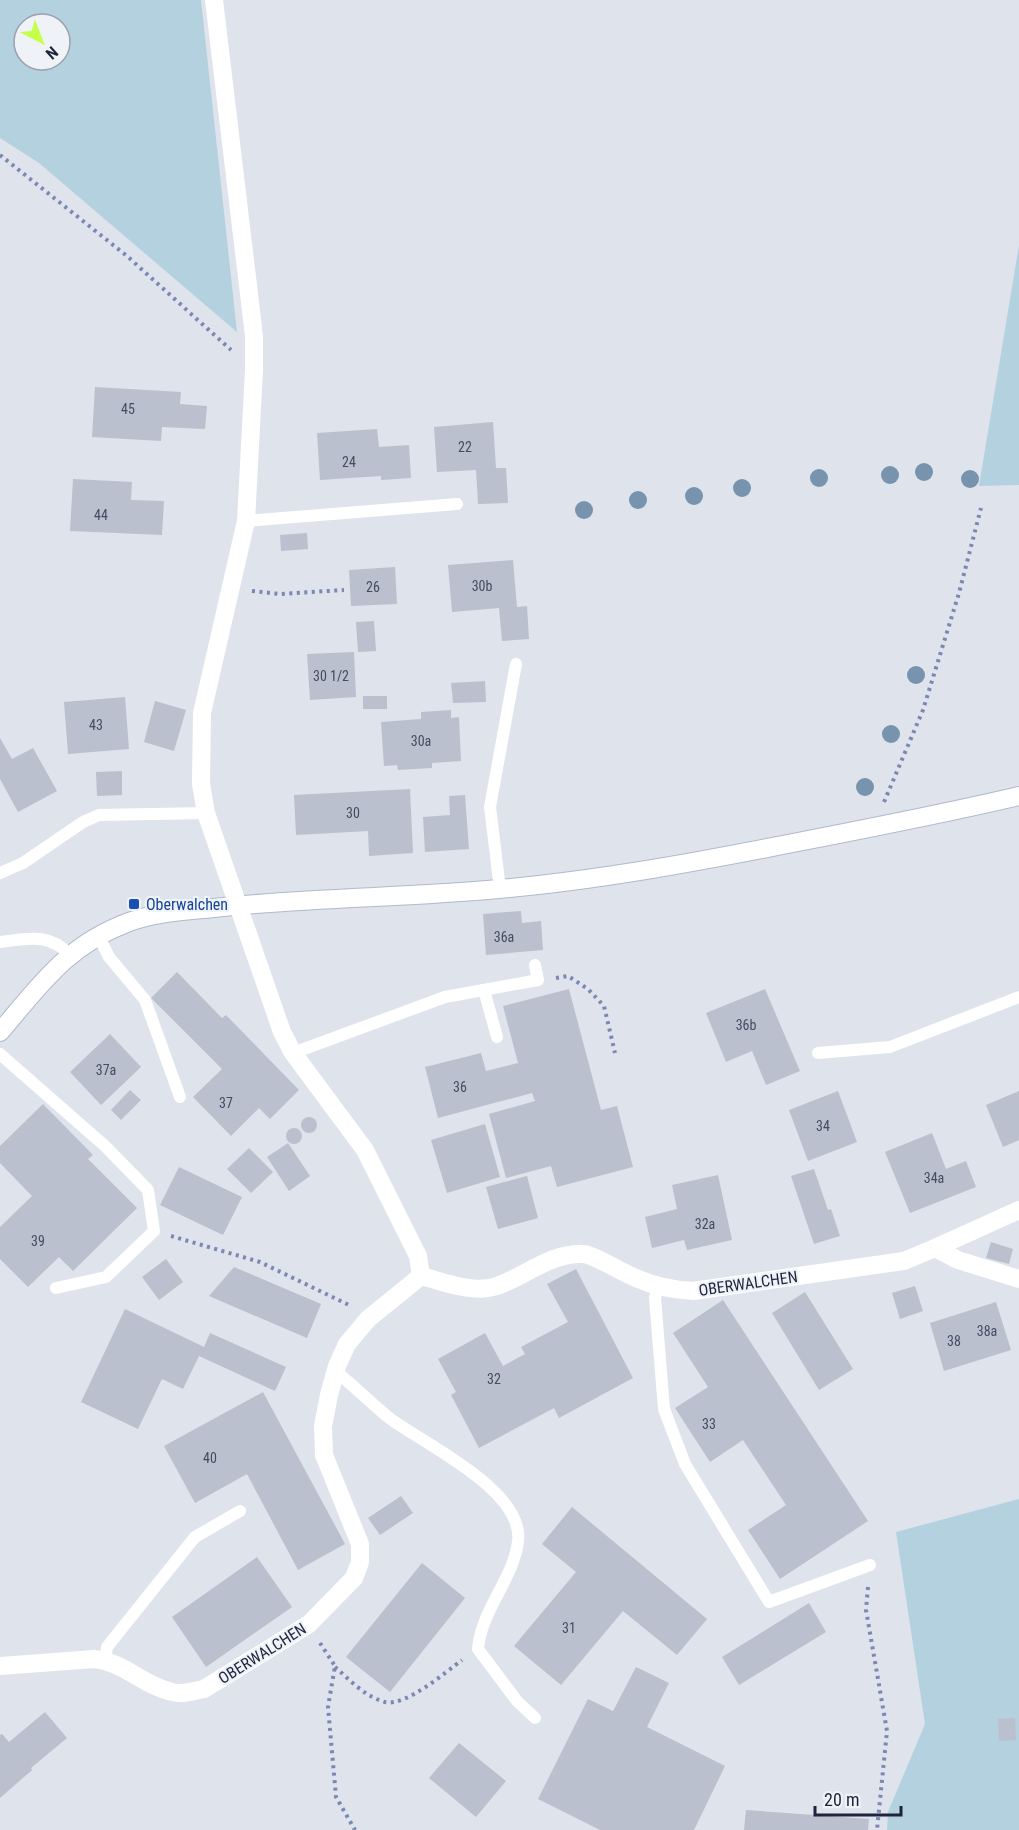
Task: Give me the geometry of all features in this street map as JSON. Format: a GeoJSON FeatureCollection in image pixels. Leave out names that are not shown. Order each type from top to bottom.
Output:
{"type":"FeatureCollection","features":[{"type":"Feature","properties":{"kind":"street"},"geometry":{"type":"LineString","coordinates":[[214,0],[254,336],[254,370],[246,520],[202,713],[201,784],[206,813],[282,1032],[293,1053],[365,1150],[418,1256],[421,1276]]}},
{"type":"Feature","properties":{"kind":"street"},"geometry":{"type":"LineString","coordinates":[[0,1032],[52,972],[70,955],[99,935],[147,917],[237,905],[500,889],[675,866],[965,809],[1019,796]]}},
{"type":"Feature","properties":{"kind":"street","name":"OBERWALCHEN"},"geometry":{"type":"LineString","coordinates":[[0,1666],[105,1660],[172,1693],[188,1693],[204,1689],[309,1624],[354,1578],[360,1562],[360,1544],[324,1455],[323,1426],[337,1366],[347,1344],[368,1318],[421,1276],[471,1289],[496,1286],[553,1259],[568,1254],[585,1254],[637,1279],[675,1290],[693,1291],[904,1261],[1019,1210]]}},
{"type":"Feature","properties":{"kind":"street"},"geometry":{"type":"LineString","coordinates":[[935,1248],[958,1260],[1019,1279]]}},
{"type":"Feature","properties":{"kind":"lane"},"geometry":{"type":"LineString","coordinates":[[246,520],[457,504]]}},
{"type":"Feature","properties":{"kind":"lane"},"geometry":{"type":"LineString","coordinates":[[500,889],[490,807],[516,664]]}},
{"type":"Feature","properties":{"kind":"lane"},"geometry":{"type":"LineString","coordinates":[[0,873],[23,863],[83,822],[99,815],[206,813]]}},
{"type":"Feature","properties":{"kind":"lane"},"geometry":{"type":"LineString","coordinates":[[99,935],[110,957],[145,1000],[180,1097]]}},
{"type":"Feature","properties":{"kind":"lane"},"geometry":{"type":"LineString","coordinates":[[0,942],[40,938],[54,942],[70,955]]}},
{"type":"Feature","properties":{"kind":"lane"},"geometry":{"type":"LineString","coordinates":[[293,1053],[445,997],[538,980],[535,965]]}},
{"type":"Feature","properties":{"kind":"lane"},"geometry":{"type":"LineString","coordinates":[[484,990],[497,1037]]}},
{"type":"Feature","properties":{"kind":"lane"},"geometry":{"type":"LineString","coordinates":[[818,1053],[890,1047],[1019,997]]}},
{"type":"Feature","properties":{"kind":"lane"},"geometry":{"type":"LineString","coordinates":[[0,1054],[105,1146],[148,1190],[154,1232],[106,1277],[57,1288]]}},
{"type":"Feature","properties":{"kind":"lane"},"geometry":{"type":"LineString","coordinates":[[658,1286],[656,1298],[664,1409],[685,1464],[769,1602],[870,1565]]}},
{"type":"Feature","properties":{"kind":"lane"},"geometry":{"type":"LineString","coordinates":[[335,1373],[389,1418],[479,1477],[509,1508],[516,1523],[519,1540],[514,1558],[479,1633],[478,1648],[517,1701],[535,1718]]}},
{"type":"Feature","properties":{"kind":"lane"},"geometry":{"type":"LineString","coordinates":[[105,1660],[107,1647],[195,1538],[240,1511]]}},
{"type":"Feature","properties":{"kind":"path"},"geometry":{"type":"LineString","coordinates":[[0,155],[127,256],[254,370]]}},
{"type":"Feature","properties":{"kind":"path"},"geometry":{"type":"LineString","coordinates":[[873,827],[923,710],[959,593],[981,508]]}},
{"type":"Feature","properties":{"kind":"path"},"geometry":{"type":"LineString","coordinates":[[230,589],[280,594],[344,590]]}},
{"type":"Feature","properties":{"kind":"path"},"geometry":{"type":"LineString","coordinates":[[538,980],[568,976],[588,989],[604,1006],[615,1053]]}},
{"type":"Feature","properties":{"kind":"path"},"geometry":{"type":"LineString","coordinates":[[154,1232],[260,1262],[355,1308],[368,1318]]}},
{"type":"Feature","properties":{"kind":"path"},"geometry":{"type":"LineString","coordinates":[[870,1565],[866,1610],[886,1731],[876,1830]]}},
{"type":"Feature","properties":{"kind":"path"},"geometry":{"type":"LineString","coordinates":[[309,1624],[335,1666],[360,1690],[387,1703],[409,1698],[478,1648]]}},
{"type":"Feature","properties":{"kind":"path"},"geometry":{"type":"LineString","coordinates":[[335,1666],[328,1707],[336,1797],[355,1830]]}},
{"type":"Feature","properties":{"kind":"shaded area"},"geometry":{"type":"Polygon","coordinates":[[[0,0],[201,0],[237,332],[39,163],[0,138],[0,0]]]}},
{"type":"Feature","properties":{"kind":"shaded area"},"geometry":{"type":"Polygon","coordinates":[[[1019,245],[1019,485],[979,486],[1019,245]]]}},
{"type":"Feature","properties":{"kind":"shaded area"},"geometry":{"type":"Polygon","coordinates":[[[1019,1499],[1019,1830],[887,1830],[888,1812],[925,1724],[896,1532],[1019,1499]]]}},
{"type":"Feature","properties":{"kind":"building"},"geometry":{"type":"Polygon","coordinates":[[[95,387],[181,392],[180,404],[207,406],[205,429],[162,427],[161,441],[92,437],[95,387]]]}},
{"type":"Feature","properties":{"kind":"building"},"geometry":{"type":"Polygon","coordinates":[[[493,422],[496,468],[506,468],[508,503],[478,504],[476,470],[437,472],[434,427],[493,422]]]}},
{"type":"Feature","properties":{"kind":"building"},"geometry":{"type":"Polygon","coordinates":[[[377,429],[379,447],[409,445],[411,478],[381,480],[381,476],[320,480],[317,433],[377,429]]]}},
{"type":"Feature","properties":{"kind":"building"},"geometry":{"type":"Polygon","coordinates":[[[73,479],[132,482],[131,500],[164,501],[162,535],[70,531],[73,479]]]}},
{"type":"Feature","properties":{"kind":"building"},"geometry":{"type":"Polygon","coordinates":[[[307,533],[308,549],[281,551],[280,535],[307,533]]]}},
{"type":"Feature","properties":{"kind":"building"},"geometry":{"type":"Polygon","coordinates":[[[513,560],[517,607],[527,606],[529,639],[502,641],[499,608],[452,612],[448,565],[513,560]]]}},
{"type":"Feature","properties":{"kind":"building"},"geometry":{"type":"Polygon","coordinates":[[[395,567],[397,604],[351,606],[349,570],[395,567]]]}},
{"type":"Feature","properties":{"kind":"building"},"geometry":{"type":"Polygon","coordinates":[[[374,621],[376,651],[358,652],[356,622],[374,621]]]}},
{"type":"Feature","properties":{"kind":"building"},"geometry":{"type":"Polygon","coordinates":[[[354,652],[356,697],[310,700],[307,654],[354,652]]]}},
{"type":"Feature","properties":{"kind":"building"},"geometry":{"type":"Polygon","coordinates":[[[485,681],[486,702],[453,703],[451,683],[485,681]]]}},
{"type":"Feature","properties":{"kind":"building"},"geometry":{"type":"Polygon","coordinates":[[[363,696],[387,696],[387,709],[363,709],[363,696]]]}},
{"type":"Feature","properties":{"kind":"building"},"geometry":{"type":"Polygon","coordinates":[[[125,697],[129,749],[68,754],[64,702],[125,697]]]}},
{"type":"Feature","properties":{"kind":"building"},"geometry":{"type":"Polygon","coordinates":[[[155,701],[186,710],[174,751],[144,742],[155,701]]]}},
{"type":"Feature","properties":{"kind":"building"},"geometry":{"type":"Polygon","coordinates":[[[451,710],[451,718],[459,717],[461,761],[432,763],[432,768],[398,770],[397,765],[384,766],[381,722],[421,719],[421,712],[451,710]]]}},
{"type":"Feature","properties":{"kind":"building"},"geometry":{"type":"Polygon","coordinates":[[[0,738],[12,759],[33,748],[57,791],[18,812],[0,779],[0,738]]]}},
{"type":"Feature","properties":{"kind":"building"},"geometry":{"type":"Polygon","coordinates":[[[122,771],[122,795],[97,796],[96,772],[122,771]]]}},
{"type":"Feature","properties":{"kind":"building"},"geometry":{"type":"Polygon","coordinates":[[[410,789],[413,853],[369,856],[368,831],[296,835],[294,795],[410,789]]]}},
{"type":"Feature","properties":{"kind":"building"},"geometry":{"type":"Polygon","coordinates":[[[465,795],[469,849],[425,852],[423,817],[450,815],[449,796],[465,795]]]}},
{"type":"Feature","properties":{"kind":"building"},"geometry":{"type":"Polygon","coordinates":[[[521,911],[522,923],[541,921],[543,950],[486,955],[483,914],[521,911]]]}},
{"type":"Feature","properties":{"kind":"building"},"geometry":{"type":"Polygon","coordinates":[[[177,972],[222,1018],[226,1015],[299,1090],[270,1119],[259,1108],[231,1136],[193,1097],[222,1069],[151,998],[177,972]]]}},
{"type":"Feature","properties":{"kind":"building"},"geometry":{"type":"Polygon","coordinates":[[[569,989],[601,1110],[617,1106],[633,1167],[557,1187],[551,1166],[506,1178],[489,1114],[535,1101],[532,1093],[438,1118],[425,1067],[481,1053],[486,1071],[518,1063],[503,1006],[569,989]]]}},
{"type":"Feature","properties":{"kind":"building"},"geometry":{"type":"Polygon","coordinates":[[[765,989],[800,1071],[766,1085],[752,1051],[726,1062],[706,1013],[765,989]]]}},
{"type":"Feature","properties":{"kind":"building"},"geometry":{"type":"Polygon","coordinates":[[[110,1034],[141,1067],[101,1105],[70,1072],[110,1034]]]}},
{"type":"Feature","properties":{"kind":"building"},"geometry":{"type":"Polygon","coordinates":[[[130,1090],[141,1100],[121,1120],[111,1110],[130,1090]]]}},
{"type":"Feature","properties":{"kind":"building"},"geometry":{"type":"Polygon","coordinates":[[[838,1091],[857,1142],[808,1161],[789,1110],[838,1091]]]}},
{"type":"Feature","properties":{"kind":"building"},"geometry":{"type":"Polygon","coordinates":[[[1019,1091],[1019,1140],[1003,1147],[986,1105],[1019,1091]]]}},
{"type":"Feature","properties":{"kind":"building"},"geometry":{"type":"Polygon","coordinates":[[[43,1104],[93,1155],[88,1159],[137,1208],[73,1271],[59,1257],[28,1287],[0,1259],[0,1227],[32,1196],[0,1163],[0,1146],[43,1104]]]}},
{"type":"Feature","properties":{"kind":"building"},"geometry":{"type":"Polygon","coordinates":[[[306,1117],[312,1117],[317,1125],[315,1131],[306,1133],[301,1128],[301,1122],[306,1117]]]}},
{"type":"Feature","properties":{"kind":"building"},"geometry":{"type":"Polygon","coordinates":[[[485,1124],[500,1177],[447,1193],[431,1140],[485,1124]]]}},
{"type":"Feature","properties":{"kind":"building"},"geometry":{"type":"Polygon","coordinates":[[[291,1128],[297,1128],[302,1136],[300,1142],[291,1144],[286,1139],[286,1133],[291,1128]]]}},
{"type":"Feature","properties":{"kind":"building"},"geometry":{"type":"Polygon","coordinates":[[[932,1133],[946,1169],[966,1161],[976,1187],[910,1213],[885,1152],[932,1133]]]}},
{"type":"Feature","properties":{"kind":"building"},"geometry":{"type":"Polygon","coordinates":[[[288,1143],[310,1176],[289,1191],[267,1157],[288,1143]]]}},
{"type":"Feature","properties":{"kind":"building"},"geometry":{"type":"Polygon","coordinates":[[[249,1148],[273,1172],[251,1193],[227,1169],[249,1148]]]}},
{"type":"Feature","properties":{"kind":"building"},"geometry":{"type":"Polygon","coordinates":[[[179,1167],[242,1197],[223,1235],[160,1205],[179,1167]]]}},
{"type":"Feature","properties":{"kind":"building"},"geometry":{"type":"Polygon","coordinates":[[[814,1169],[840,1236],[814,1244],[791,1176],[814,1169]]]}},
{"type":"Feature","properties":{"kind":"building"},"geometry":{"type":"Polygon","coordinates":[[[718,1175],[732,1240],[687,1250],[684,1240],[652,1248],[645,1217],[677,1209],[672,1185],[718,1175]]]}},
{"type":"Feature","properties":{"kind":"building"},"geometry":{"type":"Polygon","coordinates":[[[527,1176],[538,1218],[498,1229],[486,1187],[527,1176]]]}},
{"type":"Feature","properties":{"kind":"building"},"geometry":{"type":"Polygon","coordinates":[[[991,1242],[1013,1249],[1009,1264],[986,1258],[991,1242]]]}},
{"type":"Feature","properties":{"kind":"building"},"geometry":{"type":"Polygon","coordinates":[[[166,1259],[183,1282],[159,1300],[142,1277],[166,1259]]]}},
{"type":"Feature","properties":{"kind":"building"},"geometry":{"type":"Polygon","coordinates":[[[234,1267],[321,1304],[307,1338],[209,1296],[234,1267]]]}},
{"type":"Feature","properties":{"kind":"building"},"geometry":{"type":"Polygon","coordinates":[[[576,1269],[633,1378],[559,1418],[554,1408],[479,1448],[451,1395],[456,1392],[438,1359],[485,1333],[503,1366],[525,1354],[521,1347],[568,1322],[547,1284],[576,1269]]]}},
{"type":"Feature","properties":{"kind":"building"},"geometry":{"type":"Polygon","coordinates":[[[915,1286],[923,1311],[900,1319],[892,1293],[915,1286]]]}},
{"type":"Feature","properties":{"kind":"building"},"geometry":{"type":"Polygon","coordinates":[[[805,1292],[853,1369],[819,1390],[772,1313],[805,1292]]]}},
{"type":"Feature","properties":{"kind":"building"},"geometry":{"type":"Polygon","coordinates":[[[723,1300],[868,1521],[780,1579],[748,1530],[786,1505],[743,1440],[710,1462],[675,1408],[708,1387],[673,1333],[723,1300]]]}},
{"type":"Feature","properties":{"kind":"building"},"geometry":{"type":"Polygon","coordinates":[[[996,1302],[1011,1350],[944,1371],[930,1323],[996,1302]]]}},
{"type":"Feature","properties":{"kind":"building"},"geometry":{"type":"Polygon","coordinates":[[[125,1309],[204,1347],[210,1333],[286,1367],[275,1391],[199,1356],[183,1389],[162,1379],[138,1429],[81,1402],[125,1309]]]}},
{"type":"Feature","properties":{"kind":"building"},"geometry":{"type":"Polygon","coordinates":[[[263,1392],[345,1544],[298,1570],[247,1474],[195,1503],[164,1446],[263,1392]]]}},
{"type":"Feature","properties":{"kind":"building"},"geometry":{"type":"Polygon","coordinates":[[[401,1496],[413,1513],[380,1535],[368,1518],[401,1496]]]}},
{"type":"Feature","properties":{"kind":"building"},"geometry":{"type":"Polygon","coordinates":[[[572,1507],[707,1619],[677,1655],[623,1611],[561,1685],[514,1646],[576,1572],[542,1544],[572,1507]]]}},
{"type":"Feature","properties":{"kind":"building"},"geometry":{"type":"Polygon","coordinates":[[[257,1557],[292,1607],[206,1667],[172,1617],[257,1557]]]}},
{"type":"Feature","properties":{"kind":"building"},"geometry":{"type":"Polygon","coordinates":[[[422,1563],[465,1598],[390,1692],[346,1657],[422,1563]]]}},
{"type":"Feature","properties":{"kind":"building"},"geometry":{"type":"Polygon","coordinates":[[[809,1603],[826,1632],[739,1685],[722,1657],[809,1603]]]}},
{"type":"Feature","properties":{"kind":"building"},"geometry":{"type":"Polygon","coordinates":[[[636,1667],[669,1683],[647,1727],[725,1766],[694,1830],[600,1830],[538,1799],[588,1699],[613,1711],[636,1667]]]}},
{"type":"Feature","properties":{"kind":"building"},"geometry":{"type":"Polygon","coordinates":[[[45,1712],[67,1738],[0,1798],[0,1735],[2,1734],[9,1742],[45,1712]]]}},
{"type":"Feature","properties":{"kind":"building"},"geometry":{"type":"Polygon","coordinates":[[[1015,1718],[1016,1740],[999,1741],[998,1719],[1015,1718]]]}},
{"type":"Feature","properties":{"kind":"building"},"geometry":{"type":"Polygon","coordinates":[[[459,1743],[506,1781],[476,1817],[429,1778],[459,1743]]]}},
{"type":"Feature","properties":{"kind":"building"},"geometry":{"type":"Polygon","coordinates":[[[746,1810],[869,1819],[868,1830],[744,1830],[746,1810]]]}},
{"type":"Feature","properties":{"kind":"place","name":"Oberwalchen"},"geometry":{"type":"Point","coordinates":[134,904]}}]}
